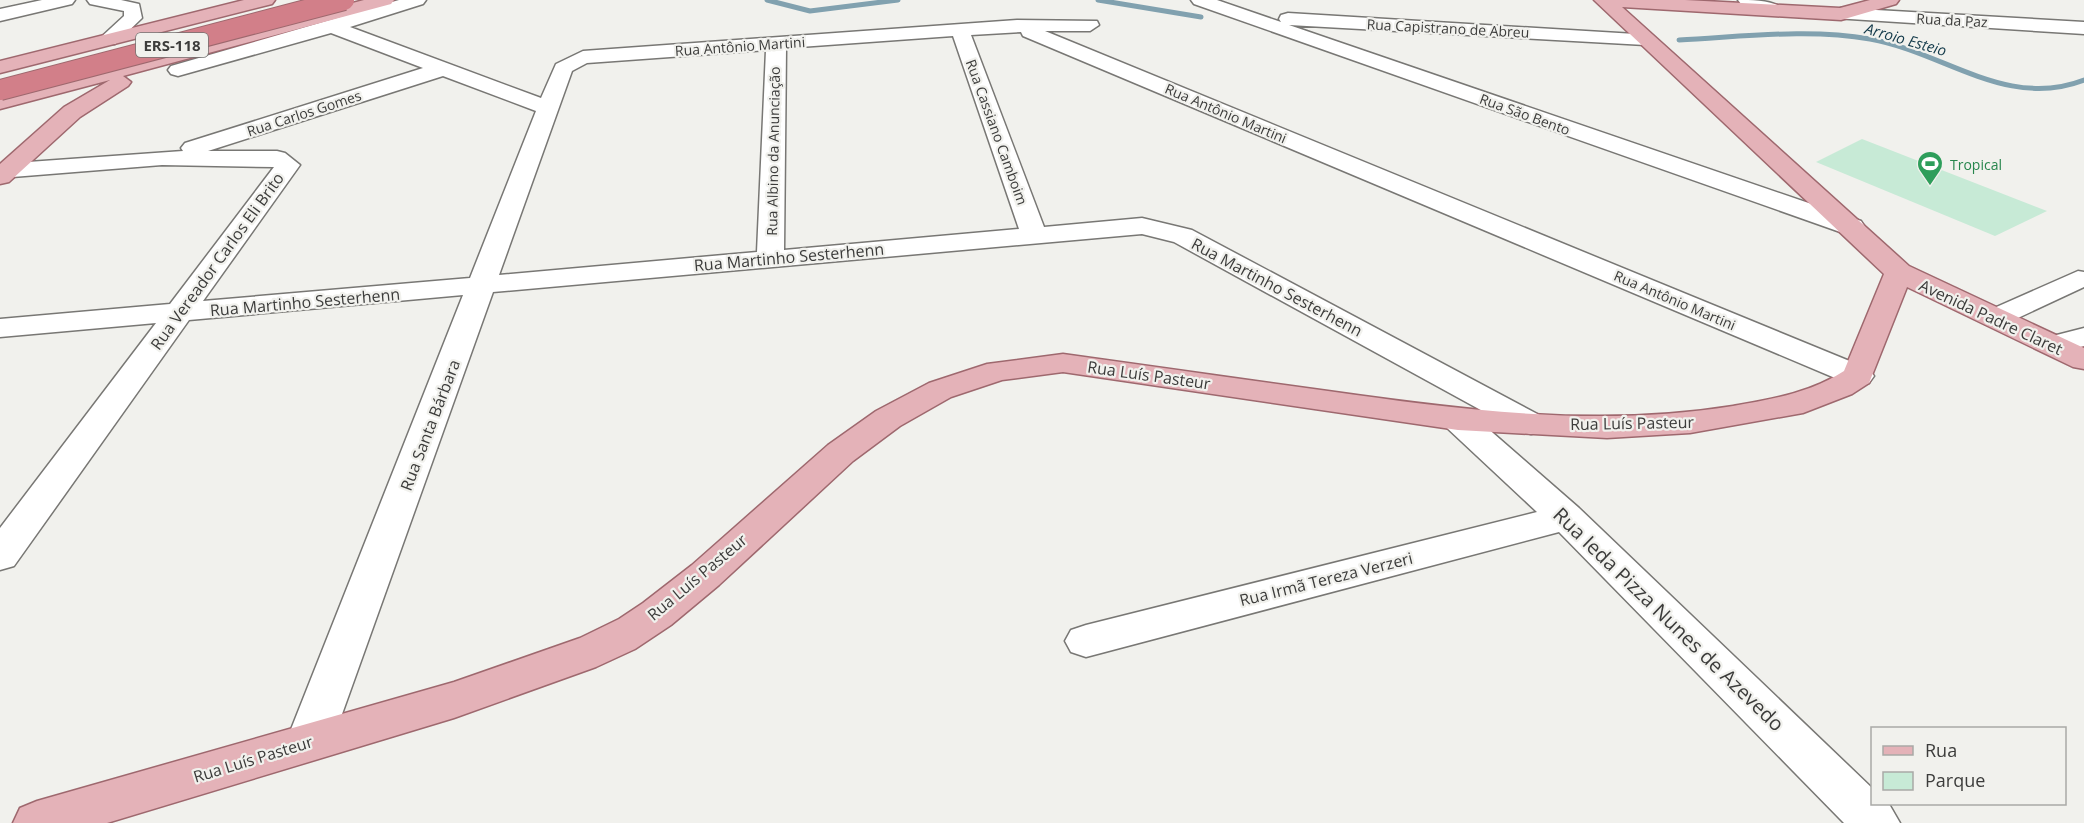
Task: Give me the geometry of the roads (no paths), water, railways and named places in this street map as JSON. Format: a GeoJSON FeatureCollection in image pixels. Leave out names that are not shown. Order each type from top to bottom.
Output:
{"type":"FeatureCollection","features":[{"type":"Feature","properties":{"kind":"highway","name":"ERS-118"},"geometry":{"type":"LineString","coordinates":[[0,77],[300,0]]}},
{"type":"Feature","properties":{"kind":"highway","name":"ERS-118"},"geometry":{"type":"LineString","coordinates":[[0,90],[351,4]]}},
{"type":"Feature","properties":{"kind":"main road"},"geometry":{"type":"LineString","coordinates":[[0,67],[154,28],[212,4],[266,0]]}},
{"type":"Feature","properties":{"kind":"main road"},"geometry":{"type":"LineString","coordinates":[[282,0],[261,8],[253,14],[253,18],[258,21],[281,21],[351,4],[385,0]]}},
{"type":"Feature","properties":{"kind":"main road"},"geometry":{"type":"LineString","coordinates":[[1841,14],[1890,0]]}},
{"type":"Feature","properties":{"kind":"main road"},"geometry":{"type":"LineString","coordinates":[[1604,1],[1899,272],[1858,376]]}},
{"type":"Feature","properties":{"kind":"main road","name":"Rua da Paz"},"geometry":{"type":"LineString","coordinates":[[1604,1],[1782,5],[1841,14]]}},
{"type":"Feature","properties":{"kind":"main road"},"geometry":{"type":"LineString","coordinates":[[200,33],[212,4]]}},
{"type":"Feature","properties":{"kind":"main road"},"geometry":{"type":"LineString","coordinates":[[0,103],[89,73],[167,62],[351,4]]}},
{"type":"Feature","properties":{"kind":"main road"},"geometry":{"type":"LineString","coordinates":[[3,173],[72,112],[167,62],[202,42],[204,37],[200,33],[174,29],[135,33]]}},
{"type":"Feature","properties":{"kind":"main road"},"geometry":{"type":"LineString","coordinates":[[72,112],[89,73],[81,58],[82,55],[108,40]]}},
{"type":"Feature","properties":{"kind":"main road"},"geometry":{"type":"LineString","coordinates":[[0,77],[15,81],[15,87],[0,95]]}},
{"type":"Feature","properties":{"kind":"main road"},"geometry":{"type":"LineString","coordinates":[[0,103],[52,98],[66,103],[72,112]]}},
{"type":"Feature","properties":{"kind":"main road","name":"Avenida Padre Claret"},"geometry":{"type":"LineString","coordinates":[[1899,272],[2084,360]]}},
{"type":"Feature","properties":{"kind":"main road","name":"Rua Luís Pasteur"},"geometry":{"type":"LineString","coordinates":[[37,823],[492,690],[609,645],[656,615],[823,465],[863,435],[921,398],[957,382],[990,372],[1025,364],[1063,363],[1458,420],[1607,427],[1690,423],[1791,406],[1841,387],[1858,376]]}},
{"type":"Feature","properties":{"kind":"street"},"geometry":{"type":"LineString","coordinates":[[0,15],[66,0]]}},
{"type":"Feature","properties":{"kind":"street"},"geometry":{"type":"LineString","coordinates":[[96,0],[133,8],[133,18],[108,40]]}},
{"type":"Feature","properties":{"kind":"street"},"geometry":{"type":"LineString","coordinates":[[167,62],[332,27],[417,0]]}},
{"type":"Feature","properties":{"kind":"street","name":"Rua São Bento"},"geometry":{"type":"LineString","coordinates":[[1200,0],[1852,227]]}},
{"type":"Feature","properties":{"kind":"street"},"geometry":{"type":"LineString","coordinates":[[1747,0],[1782,5]]}},
{"type":"Feature","properties":{"kind":"street","name":"Rua da Paz"},"geometry":{"type":"LineString","coordinates":[[1841,14],[2084,28]]}},
{"type":"Feature","properties":{"kind":"street","name":"Rua Capistrano de Abreu"},"geometry":{"type":"LineString","coordinates":[[1251,17],[1450,33],[1651,44]]}},
{"type":"Feature","properties":{"kind":"street"},"geometry":{"type":"LineString","coordinates":[[1017,26],[1090,25]]}},
{"type":"Feature","properties":{"kind":"street","name":"Rua Antônio Martini"},"geometry":{"type":"LineString","coordinates":[[563,68],[583,57],[1017,26],[1858,376]]}},
{"type":"Feature","properties":{"kind":"street"},"geometry":{"type":"LineString","coordinates":[[332,27],[446,68],[547,108]]}},
{"type":"Feature","properties":{"kind":"street","name":"Rua Cassiano Camboim"},"geometry":{"type":"LineString","coordinates":[[960,30],[1034,234]]}},
{"type":"Feature","properties":{"kind":"street","name":"Rua Capistrano de Abreu"},"geometry":{"type":"LineString","coordinates":[[1286,30],[1450,33]]}},
{"type":"Feature","properties":{"kind":"street","name":"Rua Albino da Anunciação"},"geometry":{"type":"LineString","coordinates":[[770,258],[776,43]]}},
{"type":"Feature","properties":{"kind":"street","name":"Rua Carlos Gomes"},"geometry":{"type":"LineString","coordinates":[[162,158],[446,68]]}},
{"type":"Feature","properties":{"kind":"street","name":"Rua Santa Bárbara"},"geometry":{"type":"LineString","coordinates":[[309,742],[483,286],[563,68]]}},
{"type":"Feature","properties":{"kind":"street","name":"Rua Vereador Carlos Eli Brito"},"geometry":{"type":"LineString","coordinates":[[0,556],[288,165],[276,158],[162,158],[3,173]]}},
{"type":"Feature","properties":{"kind":"street","name":"Rua Martinho Sesterhenn"},"geometry":{"type":"LineString","coordinates":[[0,328],[178,314],[770,258],[1142,226],[1184,236],[1531,424]]}},
{"type":"Feature","properties":{"kind":"street"},"geometry":{"type":"LineString","coordinates":[[1995,318],[2078,279]]}},
{"type":"Feature","properties":{"kind":"street"},"geometry":{"type":"LineString","coordinates":[[2052,345],[2084,337]]}},
{"type":"Feature","properties":{"kind":"street","name":"Rua Ieda Pizza Nunes de Azevedo"},"geometry":{"type":"LineString","coordinates":[[1458,420],[1566,517],[1876,823]]}},
{"type":"Feature","properties":{"kind":"street","name":"Rua Irmã Tereza Verzeri"},"geometry":{"type":"LineString","coordinates":[[1086,641],[1566,517]]}},
{"type":"Feature","properties":{"kind":"waterway"},"geometry":{"type":"LineString","coordinates":[[767,0],[810,11],[898,0]]}},
{"type":"Feature","properties":{"kind":"waterway"},"geometry":{"type":"LineString","coordinates":[[1098,0],[1201,17]]}},
{"type":"Feature","properties":{"kind":"waterway","name":"Arroio Esteio"},"geometry":{"type":"LineString","coordinates":[[1679,40],[1775,34],[1847,36],[1897,46],[2002,84],[2028,88],[2056,87],[2084,80]]}},
{"type":"Feature","properties":{"kind":"place","name":"Tropical"},"geometry":{"type":"Point","coordinates":[1930,187]}}]}
